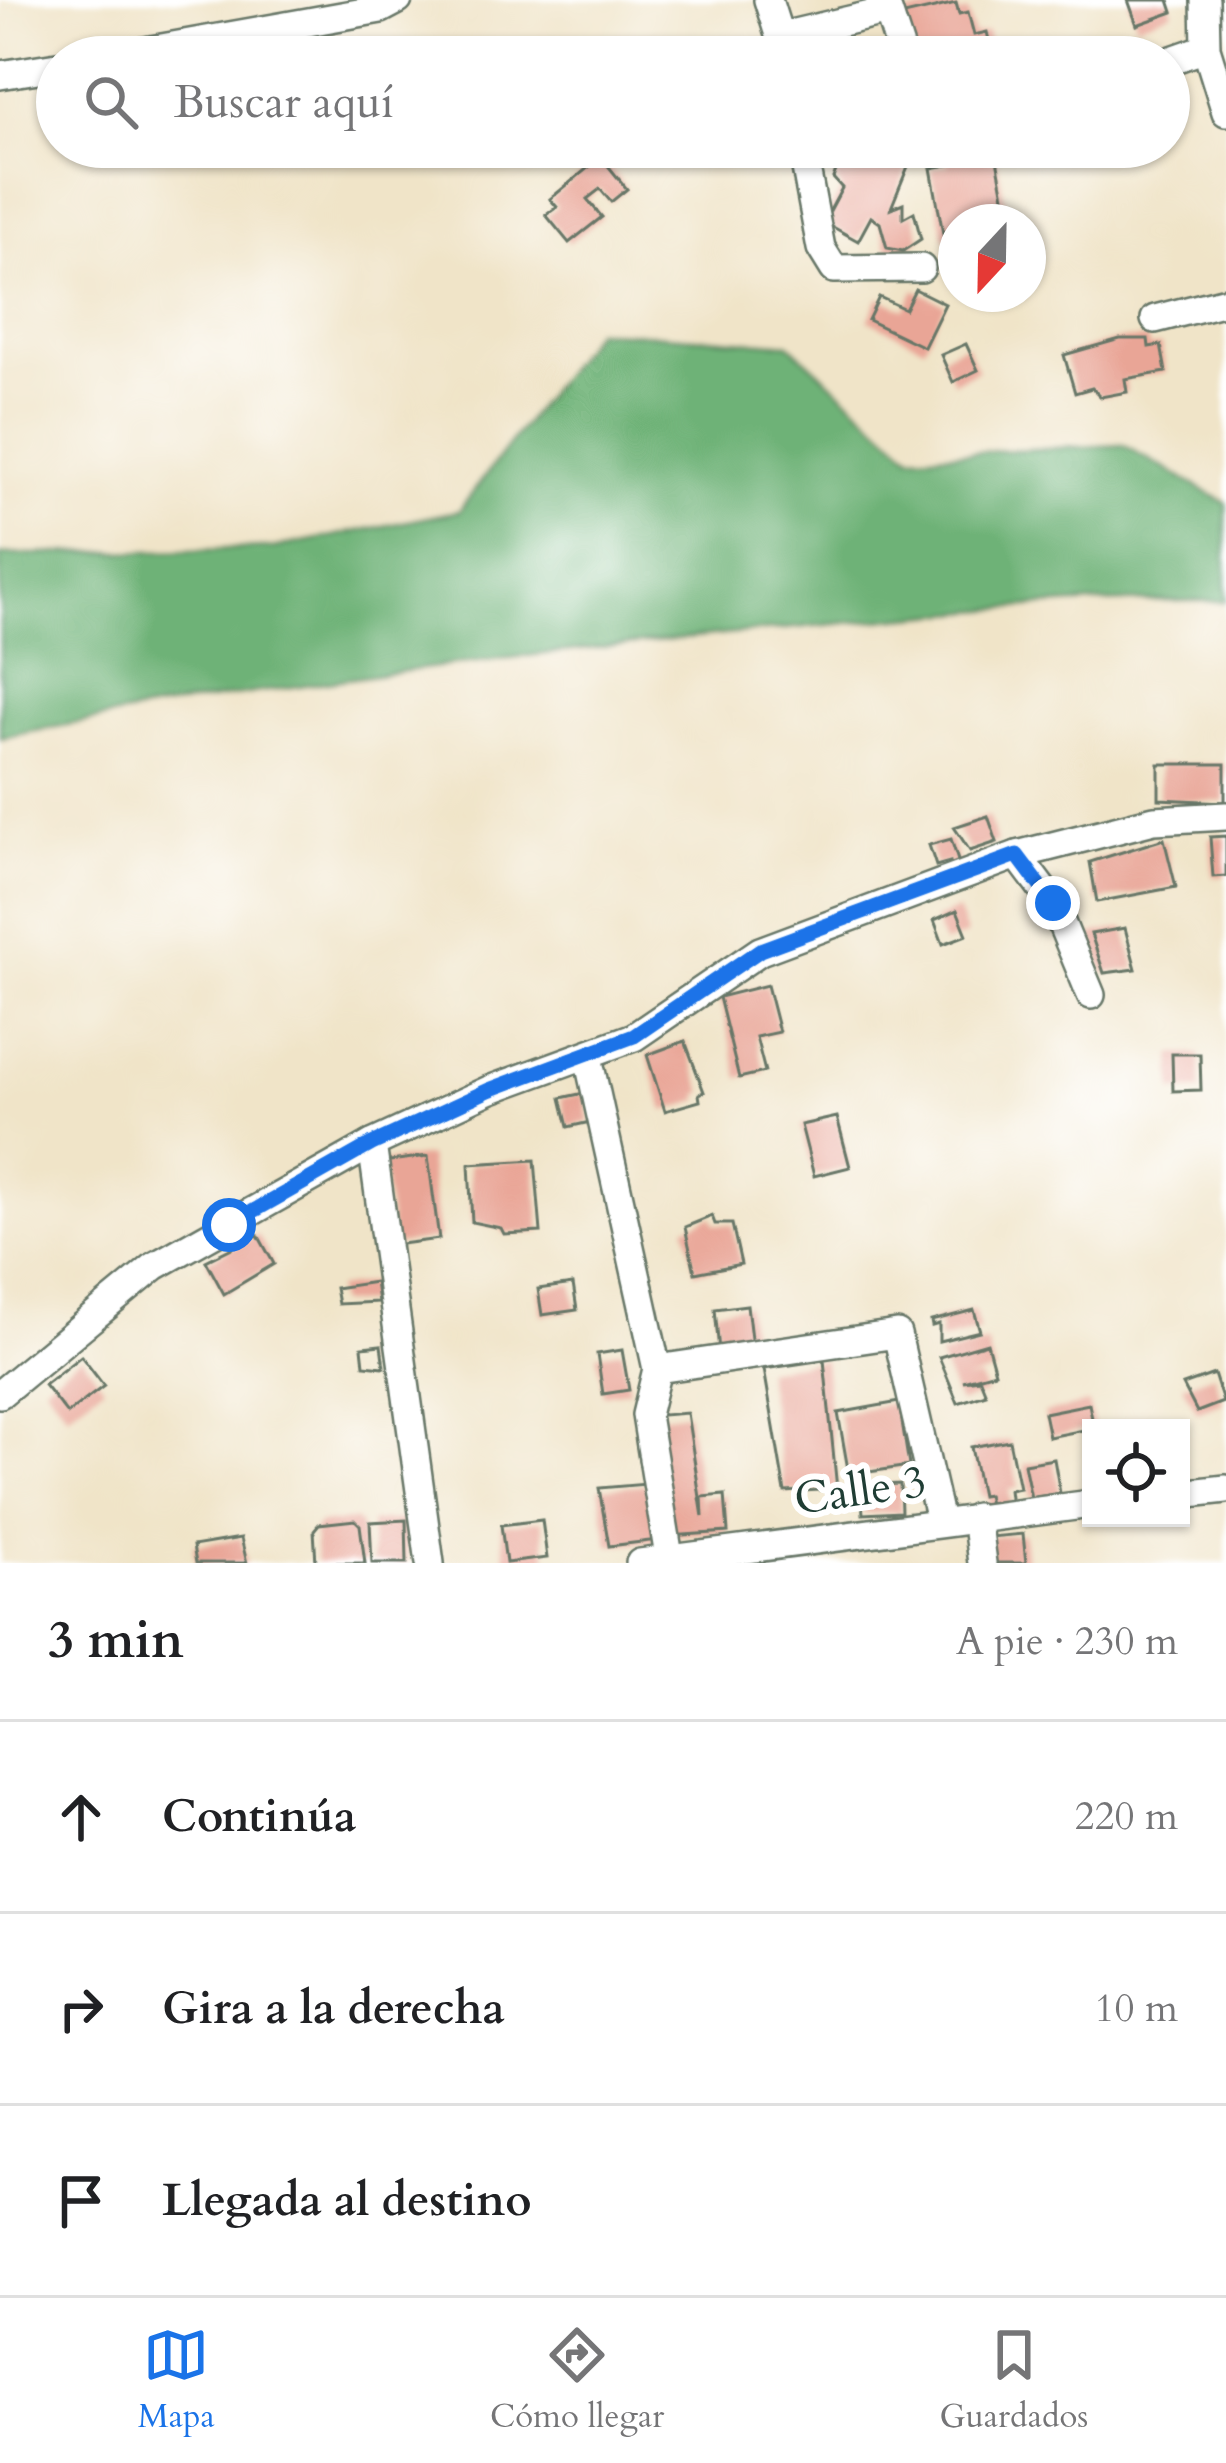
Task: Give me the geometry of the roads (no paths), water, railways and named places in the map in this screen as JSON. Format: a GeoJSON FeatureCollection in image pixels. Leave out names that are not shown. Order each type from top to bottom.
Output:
{"type":"FeatureCollection","features":[{"type":"Feature","properties":{"kind":"street"},"geometry":{"type":"LineString","coordinates":[[229,36],[381,9],[398,0]]}},
{"type":"Feature","properties":{"kind":"street"},"geometry":{"type":"LineString","coordinates":[[768,0],[780,36]]}},
{"type":"Feature","properties":{"kind":"street"},"geometry":{"type":"LineString","coordinates":[[1205,0],[1206,48],[1226,112]]}},
{"type":"Feature","properties":{"kind":"street"},"geometry":{"type":"LineString","coordinates":[[816,36],[888,11],[896,36]]}},
{"type":"Feature","properties":{"kind":"street"},"geometry":{"type":"LineString","coordinates":[[1190,54],[1206,48]]}},
{"type":"Feature","properties":{"kind":"street"},"geometry":{"type":"LineString","coordinates":[[0,76],[36,70]]}},
{"type":"Feature","properties":{"kind":"street"},"geometry":{"type":"LineString","coordinates":[[806,168],[821,248],[834,269],[921,268]]}},
{"type":"Feature","properties":{"kind":"street"},"geometry":{"type":"LineString","coordinates":[[1155,319],[1226,301]]}},
{"type":"Feature","properties":{"kind":"street"},"geometry":{"type":"LineString","coordinates":[[0,1394],[155,1266],[372,1144],[489,1090],[588,1057],[634,1036],[760,950],[1017,855],[1154,820],[1226,816]]}},
{"type":"Feature","properties":{"kind":"street"},"geometry":{"type":"LineString","coordinates":[[1017,855],[1053,903],[1090,994]]}},
{"type":"Feature","properties":{"kind":"street"},"geometry":{"type":"LineString","coordinates":[[588,1057],[657,1369],[646,1415],[669,1557]]}},
{"type":"Feature","properties":{"kind":"street"},"geometry":{"type":"LineString","coordinates":[[372,1144],[430,1563]]}},
{"type":"Feature","properties":{"kind":"street"},"geometry":{"type":"LineString","coordinates":[[657,1369],[897,1334],[940,1520]]}},
{"type":"Feature","properties":{"kind":"street"},"geometry":{"type":"LineString","coordinates":[[1190,1493],[1226,1489]]}},
{"type":"Feature","properties":{"kind":"street","name":"Calle 3"},"geometry":{"type":"LineString","coordinates":[[640,1563],[1082,1505]]}},
{"type":"Feature","properties":{"kind":"street"},"geometry":{"type":"LineString","coordinates":[[976,1516],[982,1563]]}}]}
